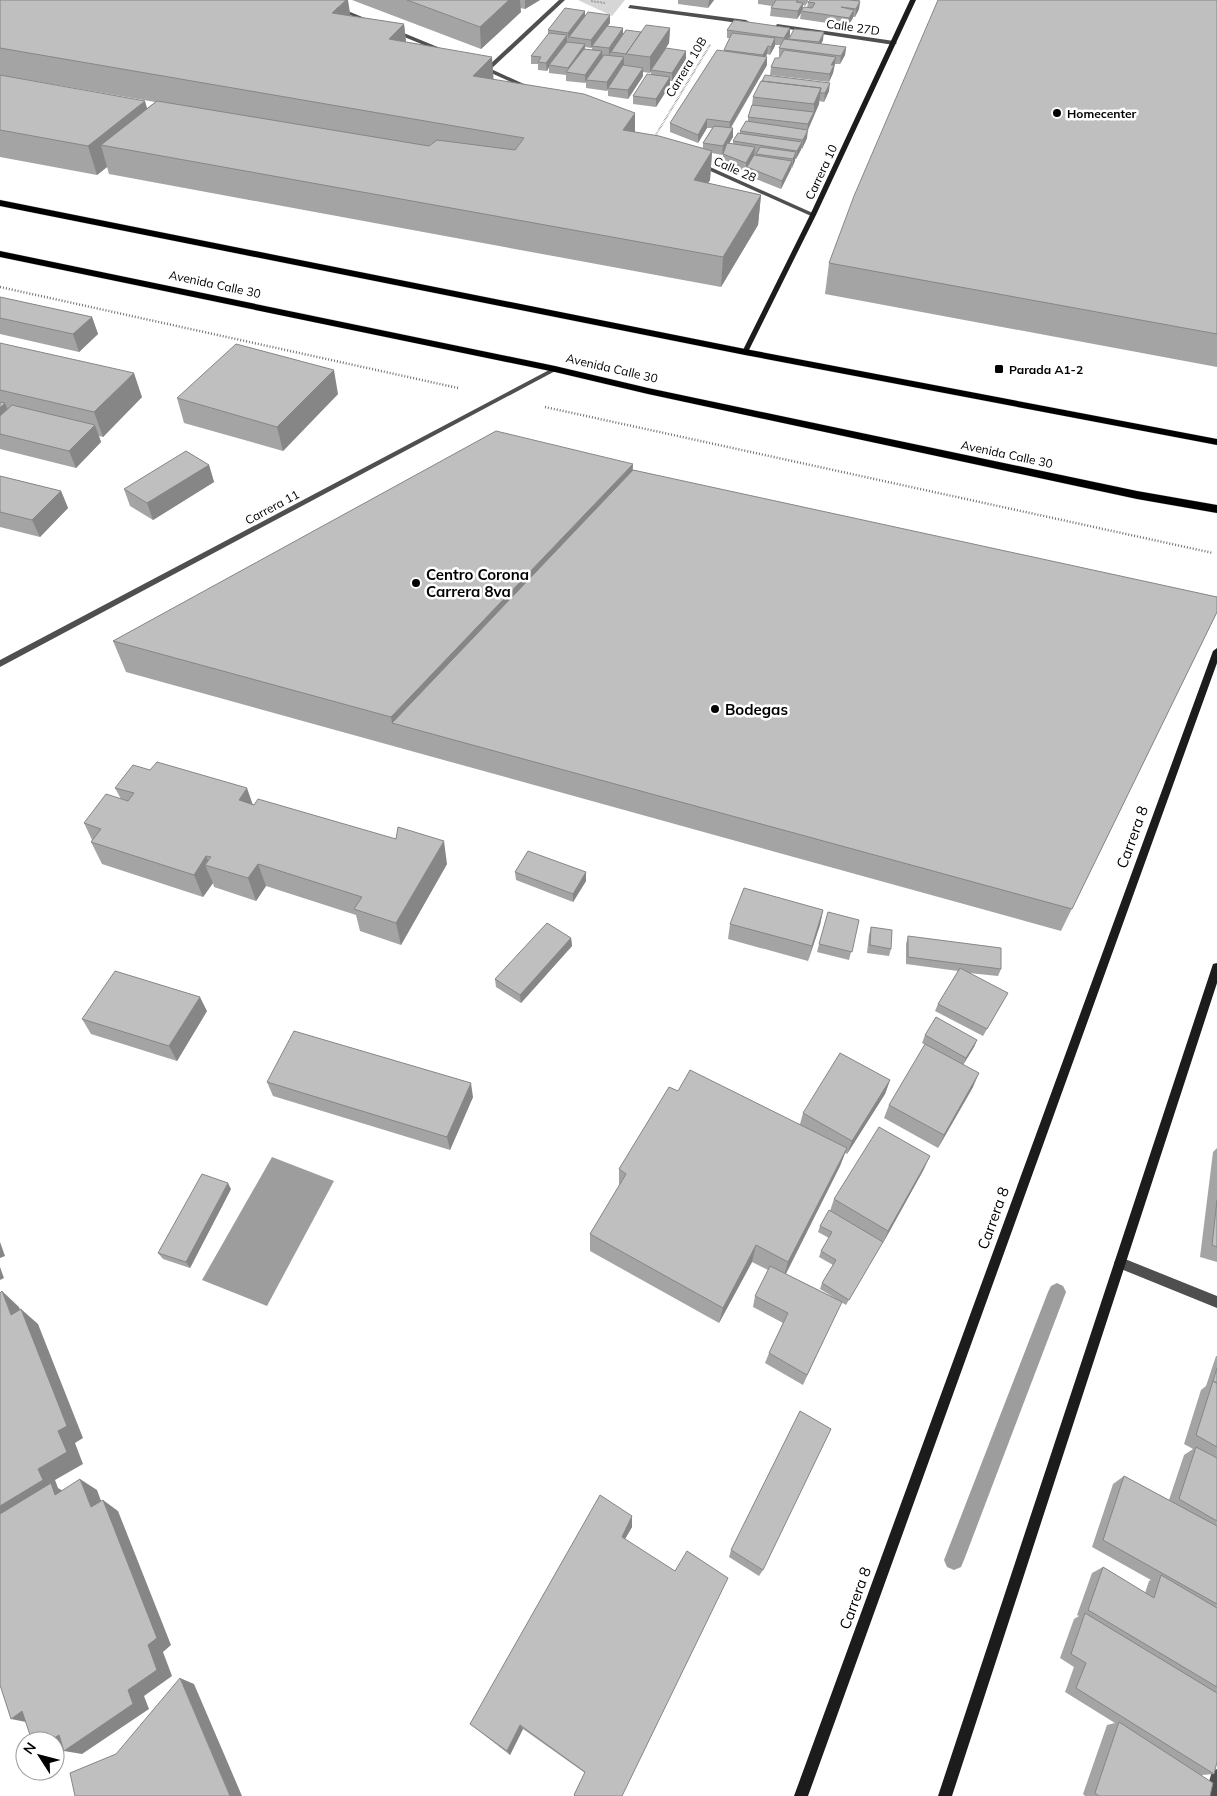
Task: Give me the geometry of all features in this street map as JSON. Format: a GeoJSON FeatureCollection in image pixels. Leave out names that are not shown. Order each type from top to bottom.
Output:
{"type":"FeatureCollection","features":[{"type":"Feature","properties":{"kind":"highway"},"geometry":{"type":"LineString","coordinates":[[0,203],[745,352],[1217,442]]}},
{"type":"Feature","properties":{"kind":"highway","name":"Avenida Calle 30"},"geometry":{"type":"LineString","coordinates":[[0,254],[555,369],[648,392],[1118,491],[1217,509]]}},
{"type":"Feature","properties":{"kind":"street"},"geometry":{"type":"LineString","coordinates":[[317,0],[380,26]]}},
{"type":"Feature","properties":{"kind":"street"},"geometry":{"type":"LineString","coordinates":[[488,70],[562,0]]}},
{"type":"Feature","properties":{"kind":"street","name":"Carrera 10"},"geometry":{"type":"LineString","coordinates":[[745,352],[813,214],[913,0]]}},
{"type":"Feature","properties":{"kind":"street"},"geometry":{"type":"LineString","coordinates":[[630,7],[753,23]]}},
{"type":"Feature","properties":{"kind":"street","name":"Calle 27D"},"geometry":{"type":"LineString","coordinates":[[772,26],[894,43]]}},
{"type":"Feature","properties":{"kind":"street"},"geometry":{"type":"LineString","coordinates":[[389,29],[452,55]]}},
{"type":"Feature","properties":{"kind":"street"},"geometry":{"type":"LineString","coordinates":[[479,66],[542,94]]}},
{"type":"Feature","properties":{"kind":"street","name":"Calle 28"},"geometry":{"type":"LineString","coordinates":[[651,143],[813,214]]}},
{"type":"Feature","properties":{"kind":"street","name":"Carrera 11"},"geometry":{"type":"LineString","coordinates":[[0,664],[555,369]]}},
{"type":"Feature","properties":{"kind":"street","name":"Carrera 8"},"geometry":{"type":"LineString","coordinates":[[801,1796],[1217,651]]}},
{"type":"Feature","properties":{"kind":"street"},"geometry":{"type":"LineString","coordinates":[[945,1796],[1217,967]]}},
{"type":"Feature","properties":{"kind":"street"},"geometry":{"type":"LineString","coordinates":[[1120,1263],[1217,1302]]}},
{"type":"Feature","properties":{"kind":"street"},"geometry":{"type":"LineString","coordinates":[[1212,1796],[1217,1776]]}},
{"type":"Feature","properties":{"kind":"path","name":"Carrera 10B"},"geometry":{"type":"LineString","coordinates":[[651,143],[725,19]]}},
{"type":"Feature","properties":{"kind":"path"},"geometry":{"type":"LineString","coordinates":[[0,287],[465,389]]}},
{"type":"Feature","properties":{"kind":"path"},"geometry":{"type":"LineString","coordinates":[[537,405],[1213,553]]}},
{"type":"Feature","properties":{"kind":"shaded area"},"geometry":{"type":"Polygon","coordinates":[[[578,0],[625,0],[612,16],[578,0]]]}},
{"type":"Feature","properties":{"kind":"shaded area"},"geometry":{"type":"Polygon","coordinates":[[[272,1157],[334,1181],[267,1306],[202,1280],[272,1157]]]}},
{"type":"Feature","properties":{"kind":"building"},"geometry":{"type":"Polygon","coordinates":[[[0,0],[346,0],[332,13],[404,24],[389,39],[492,57],[473,76],[584,94],[635,113],[623,130],[659,136],[712,151],[694,180],[761,195],[723,257],[101,145],[157,101],[429,146],[437,140],[515,150],[524,138],[0,48],[0,0]]]}},
{"type":"Feature","properties":{"kind":"building"},"geometry":{"type":"Polygon","coordinates":[[[407,0],[509,0],[480,27],[407,0]]]}},
{"type":"Feature","properties":{"kind":"building"},"geometry":{"type":"Polygon","coordinates":[[[776,0],[798,0],[796,2],[803,3],[798,11],[771,8],[776,0]]]}},
{"type":"Feature","properties":{"kind":"building"},"geometry":{"type":"Polygon","coordinates":[[[810,0],[860,1],[856,9],[841,7],[854,10],[849,18],[801,11],[804,7],[812,8],[815,3],[808,2],[810,0]]]}},
{"type":"Feature","properties":{"kind":"building","name":"Homecenter"},"geometry":{"type":"Polygon","coordinates":[[[938,0],[1217,0],[1217,334],[829,263],[854,196],[938,0]]]}},
{"type":"Feature","properties":{"kind":"building"},"geometry":{"type":"Polygon","coordinates":[[[565,8],[585,11],[568,33],[548,30],[565,8]]]}},
{"type":"Feature","properties":{"kind":"building"},"geometry":{"type":"Polygon","coordinates":[[[588,12],[610,15],[591,40],[569,37],[588,12]]]}},
{"type":"Feature","properties":{"kind":"building"},"geometry":{"type":"Polygon","coordinates":[[[734,20],[790,28],[784,38],[727,30],[734,20]]]}},
{"type":"Feature","properties":{"kind":"building"},"geometry":{"type":"Polygon","coordinates":[[[646,25],[670,28],[650,57],[626,54],[646,25]]]}},
{"type":"Feature","properties":{"kind":"building"},"geometry":{"type":"Polygon","coordinates":[[[607,26],[623,28],[609,48],[592,46],[607,26]]]}},
{"type":"Feature","properties":{"kind":"building"},"geometry":{"type":"Polygon","coordinates":[[[794,29],[824,32],[819,42],[789,39],[794,29]]]}},
{"type":"Feature","properties":{"kind":"building"},"geometry":{"type":"Polygon","coordinates":[[[626,30],[641,32],[626,54],[611,52],[626,30]]]}},
{"type":"Feature","properties":{"kind":"building"},"geometry":{"type":"Polygon","coordinates":[[[549,33],[567,35],[546,63],[538,62],[541,57],[531,56],[549,33]]]}},
{"type":"Feature","properties":{"kind":"building"},"geometry":{"type":"Polygon","coordinates":[[[732,33],[775,38],[771,47],[768,46],[763,55],[724,50],[732,33]]]}},
{"type":"Feature","properties":{"kind":"building"},"geometry":{"type":"Polygon","coordinates":[[[784,39],[846,47],[841,56],[779,48],[784,39]]]}},
{"type":"Feature","properties":{"kind":"building"},"geometry":{"type":"Polygon","coordinates":[[[567,42],[585,44],[568,68],[549,65],[567,42]]]}},
{"type":"Feature","properties":{"kind":"building"},"geometry":{"type":"Polygon","coordinates":[[[666,48],[686,51],[672,73],[651,70],[666,48]]]}},
{"type":"Feature","properties":{"kind":"building"},"geometry":{"type":"Polygon","coordinates":[[[584,49],[602,51],[585,75],[566,72],[584,49]]]}},
{"type":"Feature","properties":{"kind":"building"},"geometry":{"type":"Polygon","coordinates":[[[717,50],[767,57],[730,122],[707,119],[698,135],[670,123],[717,50]]]}},
{"type":"Feature","properties":{"kind":"building"},"geometry":{"type":"Polygon","coordinates":[[[784,50],[836,57],[831,65],[834,65],[830,74],[771,67],[775,58],[779,58],[784,50]]]}},
{"type":"Feature","properties":{"kind":"building"},"geometry":{"type":"Polygon","coordinates":[[[604,55],[624,57],[607,82],[586,80],[604,55]]]}},
{"type":"Feature","properties":{"kind":"building"},"geometry":{"type":"Polygon","coordinates":[[[623,65],[643,68],[628,90],[608,88],[623,65]]]}},
{"type":"Feature","properties":{"kind":"building"},"geometry":{"type":"Polygon","coordinates":[[[647,74],[670,77],[656,99],[633,96],[647,74]]]}},
{"type":"Feature","properties":{"kind":"building"},"geometry":{"type":"Polygon","coordinates":[[[0,75],[145,101],[88,146],[0,130],[0,75]]]}},
{"type":"Feature","properties":{"kind":"building"},"geometry":{"type":"Polygon","coordinates":[[[765,75],[830,83],[825,93],[820,93],[821,88],[762,81],[765,75]]]}},
{"type":"Feature","properties":{"kind":"building"},"geometry":{"type":"Polygon","coordinates":[[[761,81],[821,88],[814,104],[753,97],[761,81]]]}},
{"type":"Feature","properties":{"kind":"building"},"geometry":{"type":"Polygon","coordinates":[[[752,105],[814,112],[808,124],[748,117],[752,105]]]}},
{"type":"Feature","properties":{"kind":"building"},"geometry":{"type":"Polygon","coordinates":[[[746,121],[808,130],[803,140],[740,131],[746,121]]]}},
{"type":"Feature","properties":{"kind":"building"},"geometry":{"type":"Polygon","coordinates":[[[714,126],[733,128],[723,146],[703,143],[714,126]]]}},
{"type":"Feature","properties":{"kind":"building"},"geometry":{"type":"Polygon","coordinates":[[[738,133],[802,142],[797,151],[733,141],[738,133]]]}},
{"type":"Feature","properties":{"kind":"building"},"geometry":{"type":"Polygon","coordinates":[[[727,143],[755,147],[746,163],[723,154],[727,143]]]}},
{"type":"Feature","properties":{"kind":"building"},"geometry":{"type":"Polygon","coordinates":[[[760,147],[796,152],[793,159],[756,154],[760,147]]]}},
{"type":"Feature","properties":{"kind":"building"},"geometry":{"type":"Polygon","coordinates":[[[754,155],[792,161],[782,181],[747,167],[754,155]]]}},
{"type":"Feature","properties":{"kind":"building"},"geometry":{"type":"Polygon","coordinates":[[[0,297],[92,317],[73,334],[0,318],[0,297]]]}},
{"type":"Feature","properties":{"kind":"building"},"geometry":{"type":"Polygon","coordinates":[[[0,343],[134,373],[94,412],[0,390],[0,343]]]}},
{"type":"Feature","properties":{"kind":"building"},"geometry":{"type":"Polygon","coordinates":[[[236,344],[334,370],[277,427],[177,398],[236,344]]]}},
{"type":"Feature","properties":{"kind":"building"},"geometry":{"type":"Polygon","coordinates":[[[12,405],[95,425],[69,451],[0,434],[0,416],[12,405]]]}},
{"type":"Feature","properties":{"kind":"building","name":"Centro Corona Carrera 8va"},"geometry":{"type":"Polygon","coordinates":[[[496,431],[633,464],[391,717],[113,641],[496,431]]]}},
{"type":"Feature","properties":{"kind":"building"},"geometry":{"type":"Polygon","coordinates":[[[186,451],[209,465],[147,503],[124,489],[186,451]]]}},
{"type":"Feature","properties":{"kind":"building","name":"Bodegas"},"geometry":{"type":"Polygon","coordinates":[[[633,470],[1217,597],[1217,612],[1072,909],[392,723],[633,470]]]}},
{"type":"Feature","properties":{"kind":"building"},"geometry":{"type":"Polygon","coordinates":[[[0,476],[61,491],[32,520],[0,512],[0,476]]]}},
{"type":"Feature","properties":{"kind":"building"},"geometry":{"type":"Polygon","coordinates":[[[157,762],[247,788],[239,800],[254,805],[258,799],[396,839],[398,827],[444,841],[396,923],[354,909],[362,897],[258,864],[248,878],[205,865],[211,857],[206,856],[194,875],[91,842],[101,829],[84,823],[106,794],[128,801],[134,793],[115,788],[133,765],[150,770],[157,762]]]}},
{"type":"Feature","properties":{"kind":"building"},"geometry":{"type":"Polygon","coordinates":[[[528,851],[586,872],[573,894],[515,872],[528,851]]]}},
{"type":"Feature","properties":{"kind":"building"},"geometry":{"type":"Polygon","coordinates":[[[744,888],[823,910],[812,946],[730,924],[744,888]]]}},
{"type":"Feature","properties":{"kind":"building"},"geometry":{"type":"Polygon","coordinates":[[[828,912],[859,920],[852,952],[819,944],[828,912]]]}},
{"type":"Feature","properties":{"kind":"building"},"geometry":{"type":"Polygon","coordinates":[[[547,923],[571,938],[520,995],[495,979],[547,923]]]}},
{"type":"Feature","properties":{"kind":"building"},"geometry":{"type":"Polygon","coordinates":[[[871,927],[892,930],[891,949],[870,945],[871,927]]]}},
{"type":"Feature","properties":{"kind":"building"},"geometry":{"type":"Polygon","coordinates":[[[908,936],[1001,948],[1001,969],[908,957],[908,936]]]}},
{"type":"Feature","properties":{"kind":"building"},"geometry":{"type":"Polygon","coordinates":[[[960,968],[1008,993],[987,1029],[938,1004],[960,968]]]}},
{"type":"Feature","properties":{"kind":"building"},"geometry":{"type":"Polygon","coordinates":[[[115,971],[200,997],[169,1046],[82,1019],[115,971]]]}},
{"type":"Feature","properties":{"kind":"building"},"geometry":{"type":"Polygon","coordinates":[[[936,1017],[977,1040],[966,1058],[925,1035],[936,1017]]]}},
{"type":"Feature","properties":{"kind":"building"},"geometry":{"type":"Polygon","coordinates":[[[294,1031],[471,1083],[447,1137],[267,1082],[294,1031]]]}},
{"type":"Feature","properties":{"kind":"building"},"geometry":{"type":"Polygon","coordinates":[[[925,1044],[979,1073],[944,1135],[889,1105],[925,1044]]]}},
{"type":"Feature","properties":{"kind":"building"},"geometry":{"type":"Polygon","coordinates":[[[840,1053],[890,1080],[852,1141],[803,1113],[840,1053]]]}},
{"type":"Feature","properties":{"kind":"building"},"geometry":{"type":"Polygon","coordinates":[[[690,1070],[847,1148],[788,1262],[756,1245],[723,1308],[590,1234],[626,1174],[619,1169],[669,1087],[678,1091],[690,1070]]]}},
{"type":"Feature","properties":{"kind":"building"},"geometry":{"type":"Polygon","coordinates":[[[879,1127],[930,1156],[888,1231],[834,1199],[879,1127]]]}},
{"type":"Feature","properties":{"kind":"building"},"geometry":{"type":"Polygon","coordinates":[[[202,1174],[228,1183],[186,1262],[158,1253],[202,1174]]]}},
{"type":"Feature","properties":{"kind":"building"},"geometry":{"type":"Polygon","coordinates":[[[1217,1200],[1217,1247],[1212,1245],[1217,1200]]]}},
{"type":"Feature","properties":{"kind":"building"},"geometry":{"type":"Polygon","coordinates":[[[829,1210],[883,1242],[849,1300],[822,1283],[836,1260],[821,1251],[832,1232],[820,1226],[829,1210]]]}},
{"type":"Feature","properties":{"kind":"building"},"geometry":{"type":"Polygon","coordinates":[[[770,1266],[842,1302],[807,1375],[769,1353],[788,1313],[755,1296],[770,1266]]]}},
{"type":"Feature","properties":{"kind":"building"},"geometry":{"type":"Polygon","coordinates":[[[2,1291],[11,1315],[21,1309],[67,1426],[58,1431],[67,1452],[38,1469],[43,1480],[0,1506],[0,1293],[2,1291]]]}},
{"type":"Feature","properties":{"kind":"building"},"geometry":{"type":"Polygon","coordinates":[[[1217,1368],[1217,1383],[1213,1381],[1217,1368]]]}},
{"type":"Feature","properties":{"kind":"building"},"geometry":{"type":"Polygon","coordinates":[[[1213,1381],[1217,1383],[1217,1447],[1196,1435],[1213,1381]]]}},
{"type":"Feature","properties":{"kind":"building"},"geometry":{"type":"Polygon","coordinates":[[[800,1411],[831,1429],[763,1570],[731,1550],[800,1411]]]}},
{"type":"Feature","properties":{"kind":"building"},"geometry":{"type":"Polygon","coordinates":[[[1196,1447],[1217,1458],[1217,1521],[1179,1499],[1196,1447]]]}},
{"type":"Feature","properties":{"kind":"building"},"geometry":{"type":"Polygon","coordinates":[[[1124,1476],[1217,1526],[1217,1604],[1103,1540],[1124,1476]]]}},
{"type":"Feature","properties":{"kind":"building"},"geometry":{"type":"Polygon","coordinates":[[[80,1479],[91,1507],[103,1500],[157,1638],[148,1645],[157,1670],[128,1690],[133,1704],[65,1750],[65,1731],[29,1731],[22,1711],[11,1719],[0,1685],[0,1514],[51,1483],[55,1495],[80,1479]]]}},
{"type":"Feature","properties":{"kind":"building"},"geometry":{"type":"Polygon","coordinates":[[[600,1495],[632,1516],[622,1537],[675,1571],[687,1551],[728,1578],[622,1796],[575,1796],[585,1772],[520,1725],[507,1751],[470,1724],[600,1495]]]}},
{"type":"Feature","properties":{"kind":"building"},"geometry":{"type":"Polygon","coordinates":[[[1103,1567],[1154,1598],[1161,1575],[1217,1608],[1217,1687],[1088,1610],[1103,1567]]]}},
{"type":"Feature","properties":{"kind":"building"},"geometry":{"type":"Polygon","coordinates":[[[1085,1613],[1217,1693],[1217,1762],[1214,1774],[1076,1688],[1086,1663],[1071,1654],[1085,1613]]]}},
{"type":"Feature","properties":{"kind":"building"},"geometry":{"type":"Polygon","coordinates":[[[180,1678],[230,1796],[75,1796],[70,1773],[116,1754],[180,1678]]]}},
{"type":"Feature","properties":{"kind":"building"},"geometry":{"type":"Polygon","coordinates":[[[1119,1722],[1213,1783],[1210,1796],[1099,1796],[1095,1793],[1119,1722]]]}},
{"type":"Feature","properties":{"kind":"waterway"},"geometry":{"type":"LineString","coordinates":[[954,1560],[1057,1292]]}},
{"type":"Feature","properties":{"kind":"place","name":"Homecenter"},"geometry":{"type":"Point","coordinates":[1057,113]}},
{"type":"Feature","properties":{"kind":"place","name":"Parada A1-2"},"geometry":{"type":"Point","coordinates":[999,369]}},
{"type":"Feature","properties":{"kind":"place","name":"Centro Corona Carrera 8va"},"geometry":{"type":"Point","coordinates":[416,583]}},
{"type":"Feature","properties":{"kind":"place","name":"Bodegas"},"geometry":{"type":"Point","coordinates":[715,709]}}]}
